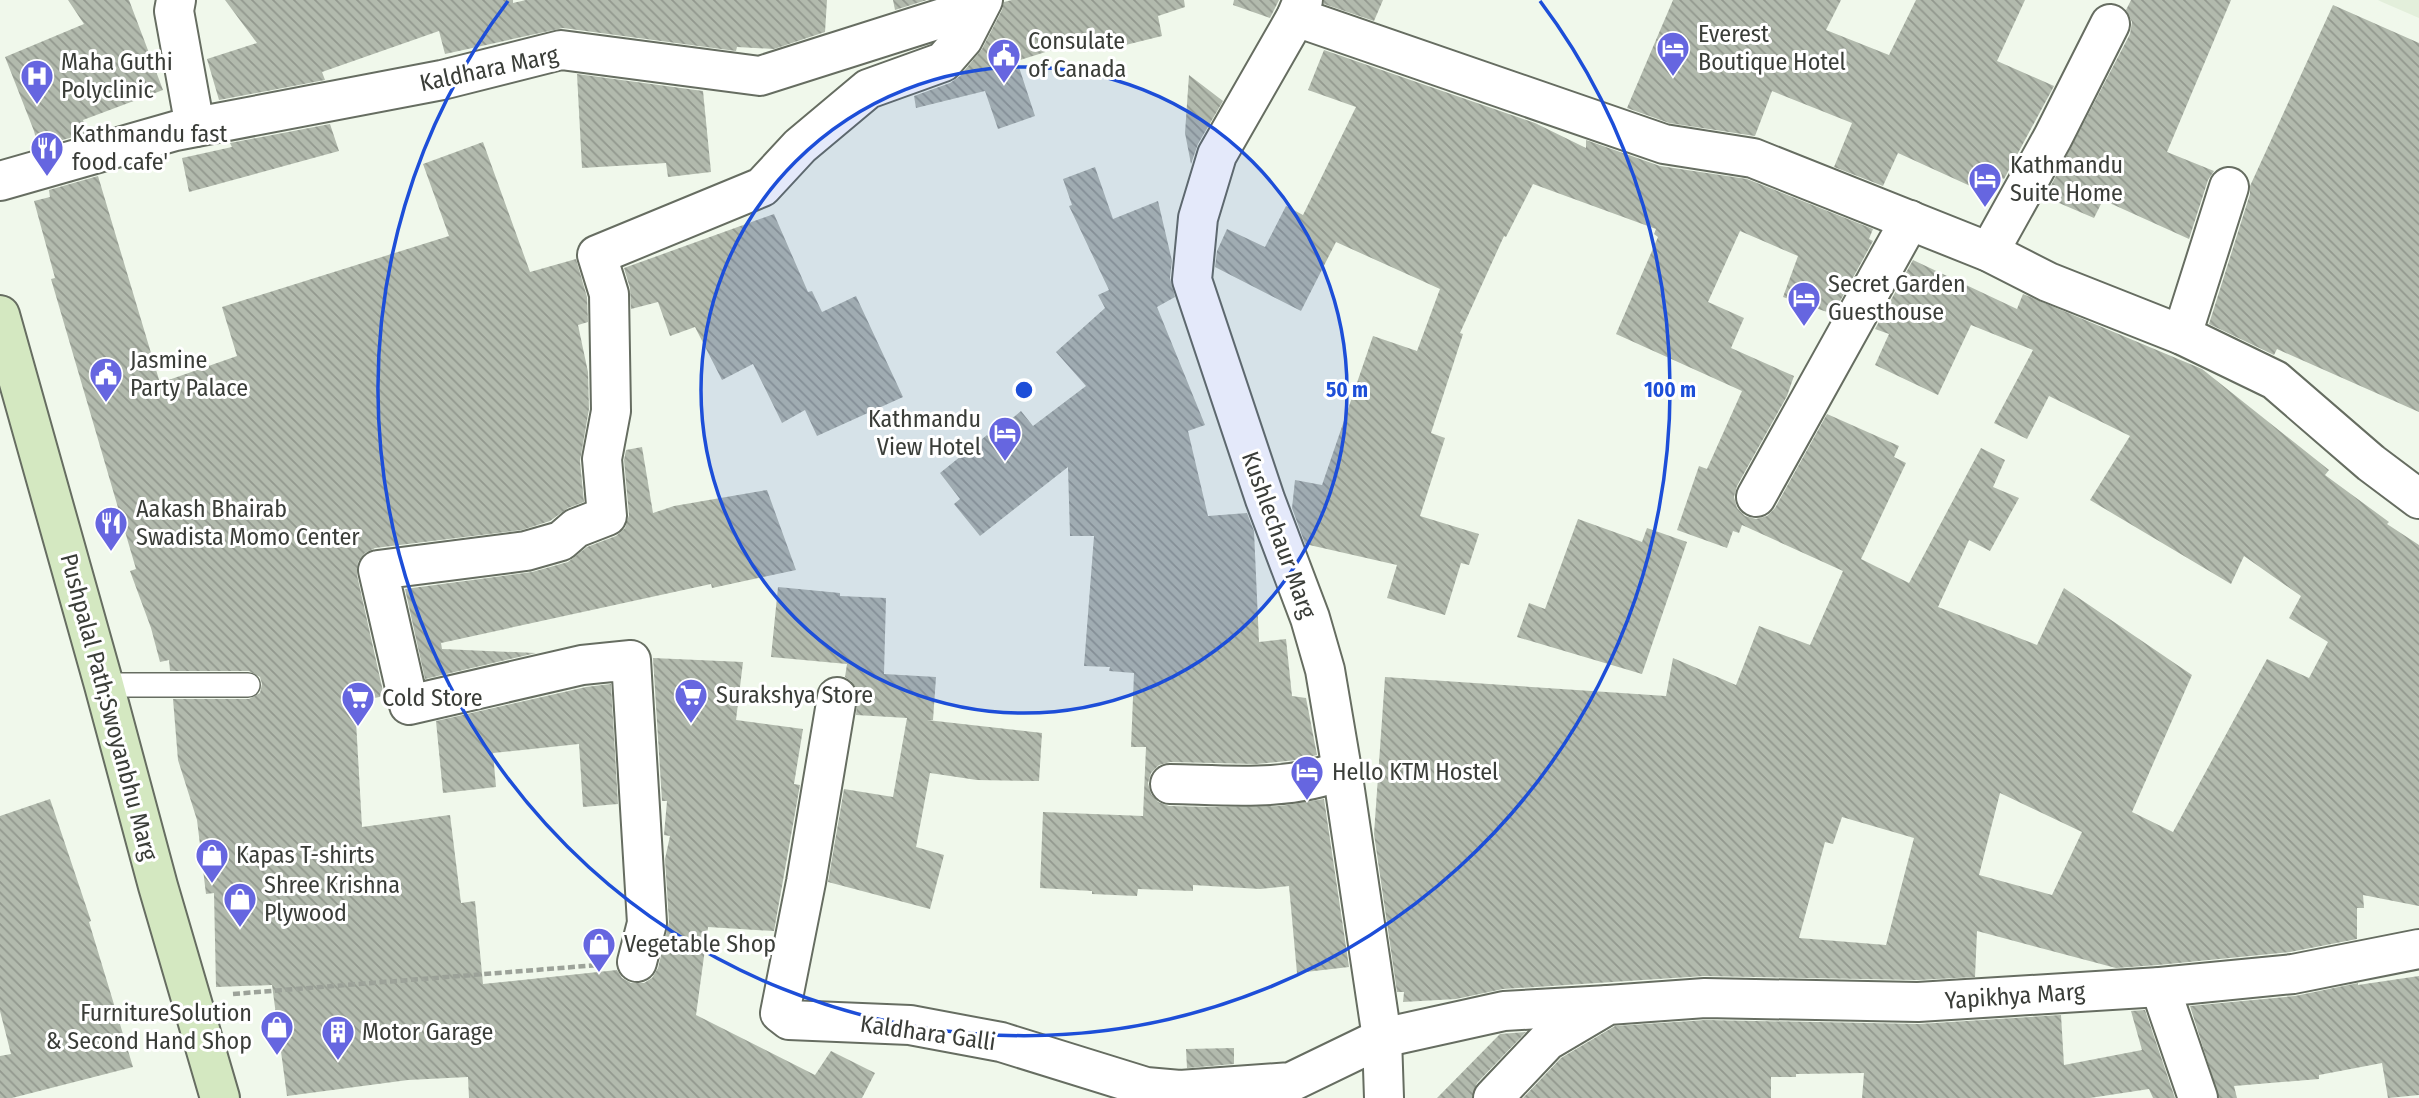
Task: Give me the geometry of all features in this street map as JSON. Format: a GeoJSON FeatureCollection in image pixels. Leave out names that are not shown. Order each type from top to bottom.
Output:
{"type":"FeatureCollection","features":[{"type":"Feature","properties":{"kind":"main road","name":"Pushpalal Path;Swoyanbhu Marg"},"geometry":{"type":"LineString","coordinates":[[0,315],[220,1098]]}},
{"type":"Feature","properties":{"kind":"street"},"geometry":{"type":"LineString","coordinates":[[176,0],[174,10],[195,127]]}},
{"type":"Feature","properties":{"kind":"street","name":"Kaldhara Marg"},"geometry":{"type":"LineString","coordinates":[[0,181],[195,127],[443,80],[561,50],[760,76],[949,16],[974,0]]}},
{"type":"Feature","properties":{"kind":"street"},"geometry":{"type":"LineString","coordinates":[[637,962],[647,923],[631,660],[582,665],[409,705],[378,570],[526,551],[561,541],[576,528],[607,516],[602,459],[611,411],[609,294],[597,255],[762,187],[800,146],[868,89],[943,62],[963,39],[983,0]]}},
{"type":"Feature","properties":{"kind":"street"},"geometry":{"type":"LineString","coordinates":[[1300,9],[1664,144],[1753,158],[1989,252],[2048,282],[2182,335],[2275,380],[2371,463],[2419,499]]}},
{"type":"Feature","properties":{"kind":"street","name":"Kushlechaur Marg"},"geometry":{"type":"LineString","coordinates":[[1300,9],[1217,155],[1198,218],[1192,280],[1265,499],[1310,618],[1325,670],[1382,1038],[1384,1098]]}},
{"type":"Feature","properties":{"kind":"street"},"geometry":{"type":"LineString","coordinates":[[1989,252],[2053,137],[2110,24]]}},
{"type":"Feature","properties":{"kind":"street"},"geometry":{"type":"LineString","coordinates":[[2182,335],[2229,187]]}},
{"type":"Feature","properties":{"kind":"street"},"geometry":{"type":"LineString","coordinates":[[1756,497],[1910,220]]}},
{"type":"Feature","properties":{"kind":"street","name":"Kaldhara Galli"},"geometry":{"type":"LineString","coordinates":[[837,697],[806,882],[780,1013],[789,1020],[923,1028],[1001,1042],[1146,1087],[1180,1090],[1291,1082],[1382,1038]]}},
{"type":"Feature","properties":{"kind":"street"},"geometry":{"type":"LineString","coordinates":[[1170,784],[1276,786],[1327,776],[1342,770]]}},
{"type":"Feature","properties":{"kind":"street","name":"Yapikhya Marg"},"geometry":{"type":"LineString","coordinates":[[1382,1038],[1504,1011],[1705,998],[1918,1002],[2160,987],[2292,974],[2419,949]]}},
{"type":"Feature","properties":{"kind":"street"},"geometry":{"type":"LineString","coordinates":[[2160,987],[2198,1098]]}},
{"type":"Feature","properties":{"kind":"street","name":"Yapikhya Marg"},"geometry":{"type":"LineString","coordinates":[[1493,1098],[1547,1041],[1608,1004]]}},
{"type":"Feature","properties":{"kind":"lane"},"geometry":{"type":"LineString","coordinates":[[104,685],[248,685]]}},
{"type":"Feature","properties":{"kind":"path"},"geometry":{"type":"LineString","coordinates":[[190,997],[637,962]]}},
{"type":"Feature","properties":{"kind":"shaded area"},"geometry":{"type":"Polygon","coordinates":[[[2378,0],[2419,0],[2419,18],[2382,2],[2378,0]]]}},
{"type":"Feature","properties":{"kind":"building"},"geometry":{"type":"Polygon","coordinates":[[[68,0],[129,0],[163,90],[83,120],[87,133],[38,147],[5,57],[84,24],[68,0]]]}},
{"type":"Feature","properties":{"kind":"building"},"geometry":{"type":"Polygon","coordinates":[[[225,0],[513,0],[513,3],[526,0],[827,0],[825,32],[774,49],[737,47],[736,51],[563,28],[445,54],[439,31],[322,72],[325,80],[219,100],[207,59],[257,43],[225,0]]]}},
{"type":"Feature","properties":{"kind":"building"},"geometry":{"type":"Polygon","coordinates":[[[893,0],[927,0],[895,10],[893,0]]]}},
{"type":"Feature","properties":{"kind":"building"},"geometry":{"type":"Polygon","coordinates":[[[1184,0],[1185,7],[1158,16],[1162,36],[1097,52],[1093,37],[1017,61],[1035,116],[998,129],[985,91],[916,108],[914,96],[950,83],[960,76],[982,49],[1004,2],[1184,0]]]}},
{"type":"Feature","properties":{"kind":"building"},"geometry":{"type":"Polygon","coordinates":[[[1234,0],[1279,0],[1270,18],[1233,5],[1234,0]]]}},
{"type":"Feature","properties":{"kind":"building"},"geometry":{"type":"Polygon","coordinates":[[[1324,0],[1383,0],[1374,21],[1324,4],[1324,0]]]}},
{"type":"Feature","properties":{"kind":"building"},"geometry":{"type":"Polygon","coordinates":[[[1673,0],[1841,0],[1826,30],[1889,55],[1916,0],[2025,0],[1997,61],[2054,86],[2004,179],[1987,172],[1979,190],[1898,153],[1883,186],[1834,167],[1852,123],[1772,91],[1755,136],[1669,123],[1627,108],[1673,0]]]}},
{"type":"Feature","properties":{"kind":"building"},"geometry":{"type":"Polygon","coordinates":[[[2131,0],[2231,0],[2167,152],[2214,171],[2208,180],[2189,239],[2103,200],[2094,218],[2045,197],[2130,34],[2132,22],[2126,10],[2131,0]]]}},
{"type":"Feature","properties":{"kind":"building"},"geometry":{"type":"Polygon","coordinates":[[[2333,5],[2419,43],[2419,412],[2277,349],[2274,355],[2209,324],[2250,194],[2250,186],[2333,5]]]}},
{"type":"Feature","properties":{"kind":"building"},"geometry":{"type":"Polygon","coordinates":[[[1324,50],[1535,123],[1586,148],[1586,140],[1660,166],[1747,179],[1873,229],[1869,239],[1873,241],[1833,314],[1783,297],[1798,256],[1740,231],[1708,302],[1744,318],[1731,348],[1794,376],[1787,396],[1737,486],[1734,497],[1737,508],[1745,516],[1756,519],[1767,516],[1775,508],[1827,414],[1899,446],[1894,457],[1906,463],[1861,559],[1909,583],[1981,448],[2005,460],[1993,487],[2019,498],[1990,551],[1969,540],[1938,607],[2037,645],[2064,588],[2192,675],[2132,812],[2173,832],[2267,659],[2309,678],[2328,642],[2289,618],[2301,596],[2244,556],[2231,584],[2090,500],[2130,436],[2049,396],[2027,439],[1994,423],[2033,350],[1971,325],[1938,395],[1875,365],[1889,334],[1875,329],[1913,260],[2017,309],[2023,294],[2202,369],[2329,470],[2325,475],[2389,522],[2387,524],[2419,545],[2419,906],[2363,895],[2364,908],[2357,908],[2357,939],[2290,952],[2158,965],[2116,968],[1977,931],[1975,977],[1918,980],[1704,976],[1503,989],[1456,999],[1403,1002],[1404,992],[1397,992],[1374,834],[1385,677],[1666,696],[1673,658],[1736,685],[1759,626],[1810,645],[1843,571],[1742,525],[1739,533],[1733,531],[1727,548],[1677,530],[1699,466],[1707,469],[1742,391],[1616,334],[1658,237],[1654,234],[1656,229],[1533,184],[1506,237],[1504,236],[1460,333],[1463,334],[1431,433],[1445,438],[1420,516],[1479,534],[1469,565],[1461,563],[1445,615],[1387,598],[1397,565],[1305,544],[1292,508],[1295,480],[1322,485],[1373,336],[1417,351],[1440,289],[1336,242],[1301,311],[1215,267],[1217,251],[1227,229],[1265,247],[1286,206],[1303,215],[1356,107],[1308,90],[1324,50]],[[2000,793],[1979,875],[2052,895],[2082,832],[2000,793]],[[1842,817],[1833,844],[1825,842],[1799,938],[1886,945],[1914,838],[1842,817]]]}},
{"type":"Feature","properties":{"kind":"building"},"geometry":{"type":"Polygon","coordinates":[[[577,74],[703,91],[711,172],[668,177],[666,163],[582,168],[577,74]]]}},
{"type":"Feature","properties":{"kind":"building"},"geometry":{"type":"Polygon","coordinates":[[[1189,75],[1223,101],[1198,144],[1191,164],[1185,133],[1189,75]]]}},
{"type":"Feature","properties":{"kind":"building"},"geometry":{"type":"Polygon","coordinates":[[[330,124],[339,151],[189,192],[182,158],[232,147],[230,143],[330,124]]]}},
{"type":"Feature","properties":{"kind":"building"},"geometry":{"type":"Polygon","coordinates":[[[483,142],[530,272],[576,259],[587,297],[588,322],[578,325],[588,372],[589,409],[580,461],[584,502],[568,508],[550,521],[522,530],[375,548],[365,553],[358,562],[357,575],[384,696],[351,703],[356,721],[362,827],[450,815],[461,903],[475,901],[483,984],[617,970],[622,978],[631,983],[644,983],[652,978],[658,968],[669,922],[665,859],[670,836],[664,835],[667,801],[662,801],[653,658],[743,662],[736,720],[803,729],[794,784],[800,785],[774,931],[708,927],[696,1015],[815,1075],[831,1051],[875,1073],[862,1098],[469,1098],[468,1077],[408,1080],[287,1096],[272,985],[216,987],[214,893],[206,894],[197,820],[178,760],[173,699],[249,699],[260,693],[262,684],[260,677],[249,671],[170,671],[169,660],[160,662],[130,571],[136,569],[51,279],[55,278],[34,201],[50,197],[49,190],[98,176],[160,383],[237,356],[222,307],[449,236],[423,164],[483,142]]]}},
{"type":"Feature","properties":{"kind":"building"},"geometry":{"type":"Polygon","coordinates":[[[1095,167],[1113,219],[1158,201],[1172,261],[1170,278],[1175,297],[1157,307],[1205,425],[1188,431],[1208,516],[1247,513],[1254,531],[1259,642],[1286,639],[1292,696],[1306,698],[1317,755],[1256,764],[1170,762],[1159,765],[1151,773],[1148,783],[1151,794],[1158,802],[1169,806],[1280,806],[1324,799],[1349,967],[1297,973],[1289,886],[1260,889],[1193,885],[1193,891],[1138,889],[1137,896],[1040,888],[1043,812],[1143,816],[1146,747],[1131,747],[1134,673],[1109,671],[1110,667],[1084,666],[1094,536],[1070,536],[1068,467],[980,536],[954,504],[960,499],[940,473],[1021,411],[1033,426],[1086,386],[1056,352],[1105,308],[1098,295],[1109,290],[1069,206],[1072,205],[1063,179],[1095,167]]]}},
{"type":"Feature","properties":{"kind":"building"},"geometry":{"type":"Polygon","coordinates":[[[774,214],[808,292],[812,291],[822,312],[856,296],[903,397],[817,436],[805,410],[782,423],[753,364],[722,380],[695,327],[670,336],[658,302],[631,309],[630,288],[624,268],[774,214]]]}},
{"type":"Feature","properties":{"kind":"building"},"geometry":{"type":"Polygon","coordinates":[[[642,447],[653,513],[674,506],[767,490],[796,570],[712,588],[711,584],[441,643],[442,649],[536,653],[425,679],[405,589],[532,572],[568,562],[587,547],[616,536],[625,528],[629,515],[624,460],[626,450],[642,447]]]}},
{"type":"Feature","properties":{"kind":"building"},"geometry":{"type":"Polygon","coordinates":[[[1578,519],[1642,542],[1647,528],[1687,542],[1642,674],[1517,637],[1529,603],[1545,609],[1578,519]]]}},
{"type":"Feature","properties":{"kind":"building"},"geometry":{"type":"Polygon","coordinates":[[[778,587],[840,593],[840,596],[886,598],[884,674],[936,677],[933,720],[927,720],[1042,733],[1039,781],[977,780],[930,773],[916,847],[944,855],[930,909],[828,882],[844,789],[893,797],[907,718],[856,715],[858,690],[845,677],[847,664],[771,657],[778,587]]]}},
{"type":"Feature","properties":{"kind":"building"},"geometry":{"type":"Polygon","coordinates":[[[611,684],[618,804],[583,807],[579,744],[493,753],[496,787],[443,793],[436,721],[586,687],[611,684]]]}},
{"type":"Feature","properties":{"kind":"building"},"geometry":{"type":"Polygon","coordinates":[[[50,799],[91,921],[89,922],[133,1067],[12,1098],[0,1098],[0,1056],[11,1054],[0,1011],[0,816],[50,799]]]}},
{"type":"Feature","properties":{"kind":"building"},"geometry":{"type":"Polygon","coordinates":[[[2419,976],[2419,1095],[2388,1098],[2382,1063],[2319,1075],[2319,1079],[2234,1086],[2237,1098],[2219,1098],[2190,1006],[2295,996],[2358,983],[2419,976]]]}},
{"type":"Feature","properties":{"kind":"building"},"geometry":{"type":"Polygon","coordinates":[[[2145,1010],[2175,1098],[2153,1098],[2149,1089],[2090,1098],[1862,1098],[1864,1073],[1771,1077],[1771,1098],[1523,1098],[1561,1058],[1615,1026],[1706,1020],[1919,1024],[2061,1015],[2064,1065],[2142,1050],[2131,1011],[2145,1010]]]}},
{"type":"Feature","properties":{"kind":"building"},"geometry":{"type":"Polygon","coordinates":[[[1526,1032],[1477,1083],[1472,1098],[1437,1098],[1500,1034],[1526,1032]]]}},
{"type":"Feature","properties":{"kind":"building"},"geometry":{"type":"Polygon","coordinates":[[[1234,1048],[1234,1064],[1187,1068],[1186,1049],[1234,1048]]]}},
{"type":"Feature","properties":{"kind":"place","name":"Everest Boutique Hotel"},"geometry":{"type":"Point","coordinates":[1673,78]}},
{"type":"Feature","properties":{"kind":"place","name":"Consulate of Canada"},"geometry":{"type":"Point","coordinates":[1004,85]}},
{"type":"Feature","properties":{"kind":"place","name":"Maha Guthi Polyclinic"},"geometry":{"type":"Point","coordinates":[37,106]}},
{"type":"Feature","properties":{"kind":"place","name":"Kathmandu fast food cafe'"},"geometry":{"type":"Point","coordinates":[47,178]}},
{"type":"Feature","properties":{"kind":"place","name":"Kathmandu Suite Home"},"geometry":{"type":"Point","coordinates":[1985,209]}},
{"type":"Feature","properties":{"kind":"place","name":"Secret Garden Guesthouse"},"geometry":{"type":"Point","coordinates":[1804,328]}},
{"type":"Feature","properties":{"kind":"place","name":"Jasmine Party Palace"},"geometry":{"type":"Point","coordinates":[106,404]}},
{"type":"Feature","properties":{"kind":"place","name":"Kathmandu View Hotel"},"geometry":{"type":"Point","coordinates":[1005,463]}},
{"type":"Feature","properties":{"kind":"place","name":"Aakash Bhairab Swadista Momo Center"},"geometry":{"type":"Point","coordinates":[111,553]}},
{"type":"Feature","properties":{"kind":"place","name":"Surakshya Store"},"geometry":{"type":"Point","coordinates":[691,725]}},
{"type":"Feature","properties":{"kind":"place","name":"Cold Store"},"geometry":{"type":"Point","coordinates":[358,728]}},
{"type":"Feature","properties":{"kind":"place","name":"Hello KTM Hostel"},"geometry":{"type":"Point","coordinates":[1307,802]}},
{"type":"Feature","properties":{"kind":"place","name":"Kapas T-shirts"},"geometry":{"type":"Point","coordinates":[212,885]}},
{"type":"Feature","properties":{"kind":"place","name":"Shree Krishna Plywood"},"geometry":{"type":"Point","coordinates":[240,929]}},
{"type":"Feature","properties":{"kind":"place","name":"Vegetable Shop"},"geometry":{"type":"Point","coordinates":[599,974]}},
{"type":"Feature","properties":{"kind":"place","name":"FurnitureSolution & Second Hand Shop"},"geometry":{"type":"Point","coordinates":[277,1057]}},
{"type":"Feature","properties":{"kind":"place","name":"Motor Garage"},"geometry":{"type":"Point","coordinates":[338,1062]}}]}
